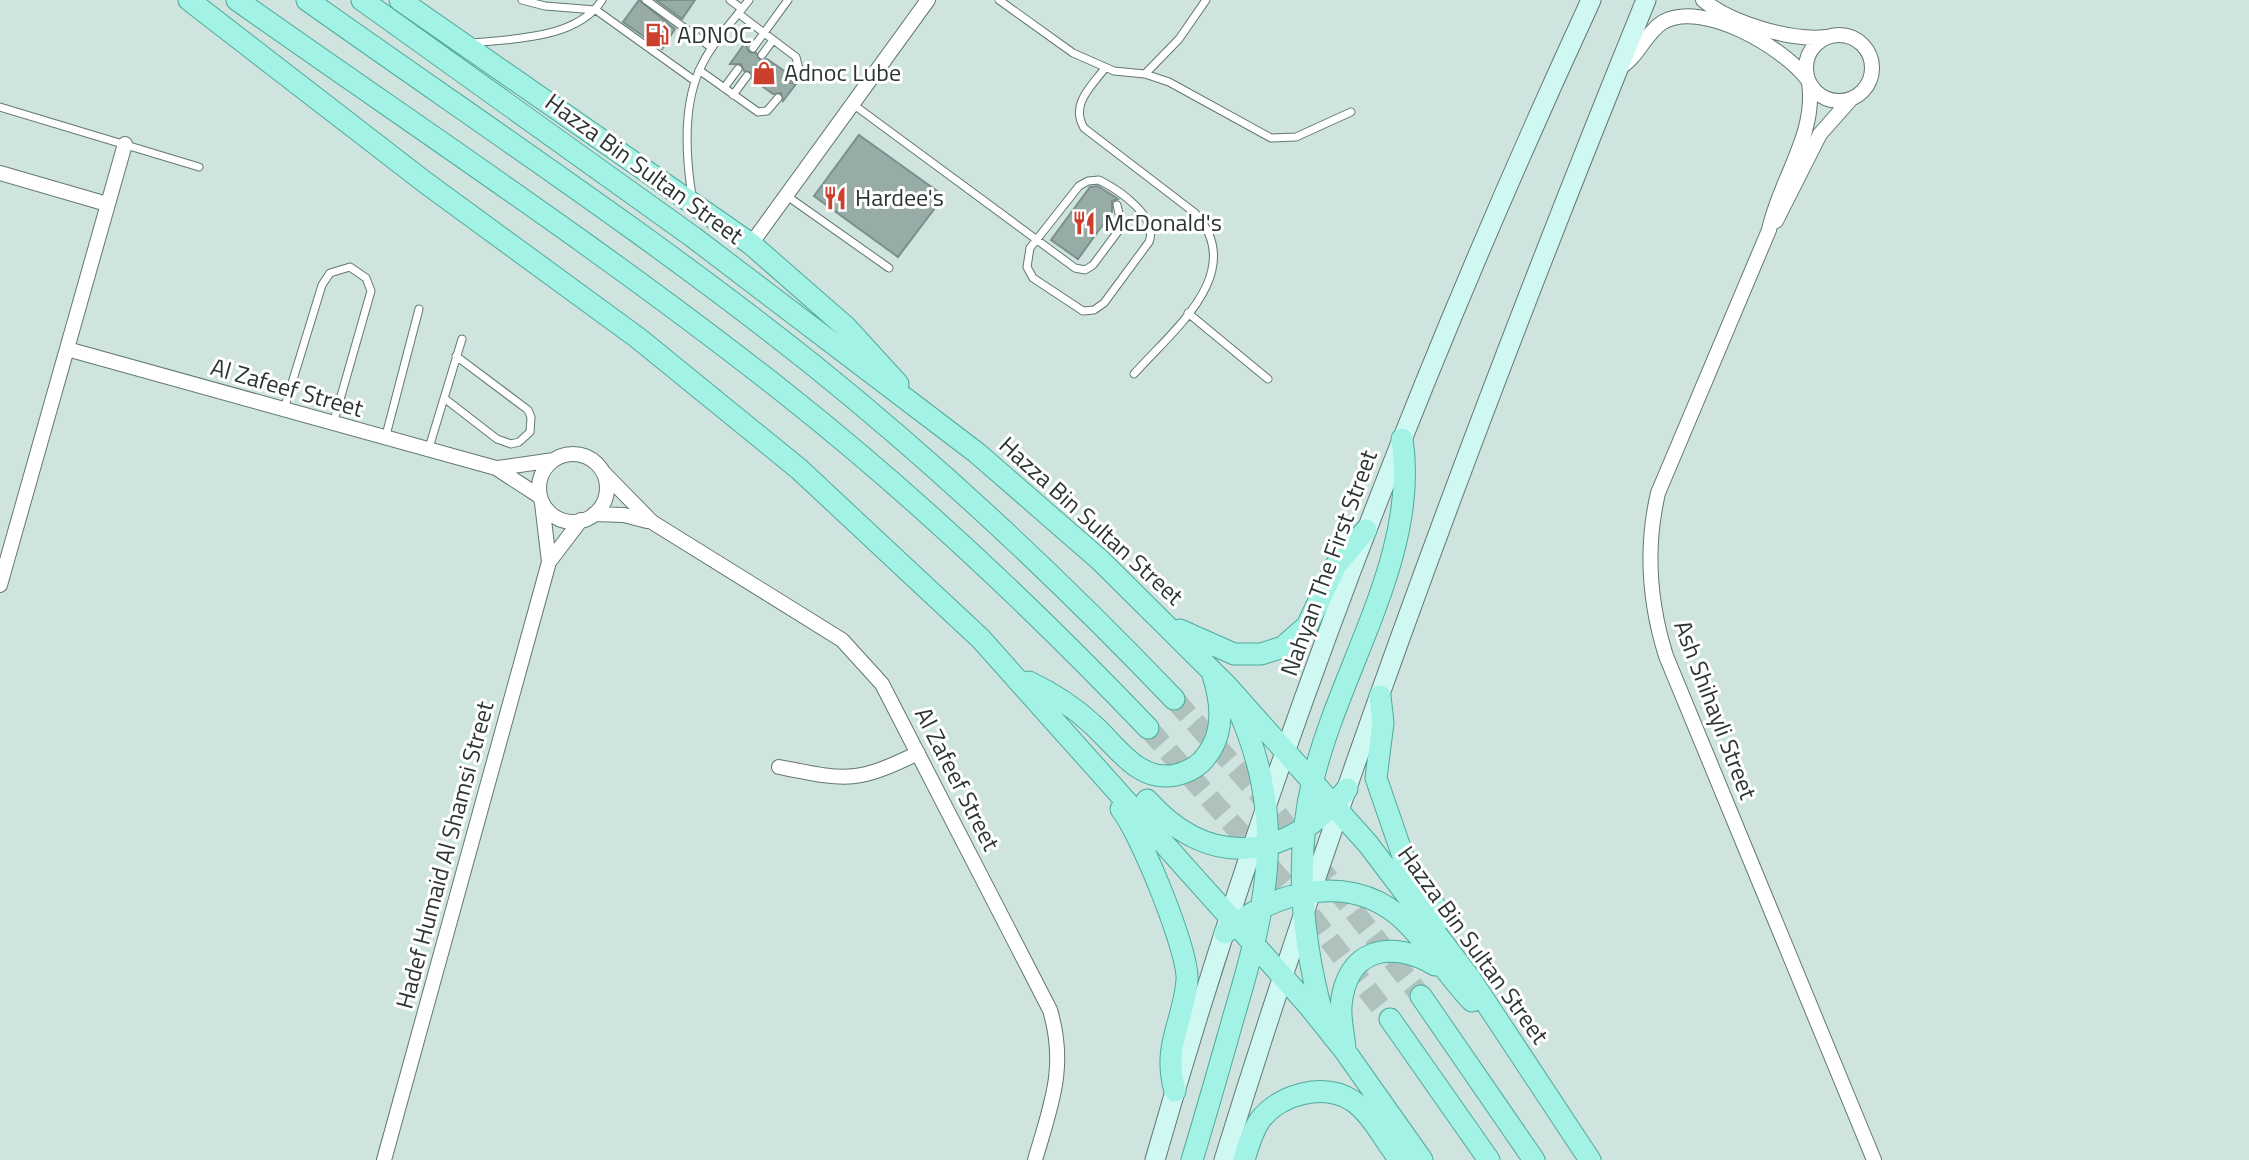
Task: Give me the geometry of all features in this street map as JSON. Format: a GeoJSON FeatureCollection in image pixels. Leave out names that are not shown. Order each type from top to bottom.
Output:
{"type":"FeatureCollection","features":[{"type":"Feature","properties":{"kind":"main road"},"geometry":{"type":"LineString","coordinates":[[189,0],[740,419],[944,602],[1047,710],[1230,925],[1255,944],[1326,1026],[1422,1160]]}},
{"type":"Feature","properties":{"kind":"main road"},"geometry":{"type":"LineString","coordinates":[[237,0],[652,292],[787,395],[981,562],[1148,728]]}},
{"type":"Feature","properties":{"kind":"main road"},"geometry":{"type":"LineString","coordinates":[[307,0],[674,260],[811,364],[1000,527],[1174,699]]}},
{"type":"Feature","properties":{"kind":"main road","name":"Hazza Bin Sultan Street"},"geometry":{"type":"LineString","coordinates":[[362,0],[693,237],[1060,522],[1227,686],[1313,780],[1340,801],[1469,977],[1590,1160]]}},
{"type":"Feature","properties":{"kind":"main road"},"geometry":{"type":"LineString","coordinates":[[400,0],[693,200],[751,244],[847,328],[933,421]]}},
{"type":"Feature","properties":{"kind":"main road","name":"Nahyan The First Street"},"geometry":{"type":"LineString","coordinates":[[1266,805],[1402,439],[1465,283],[1591,0]]}},
{"type":"Feature","properties":{"kind":"main road"},"geometry":{"type":"LineString","coordinates":[[1224,1160],[1281,974],[1340,801],[1467,460],[1646,0]]}},
{"type":"Feature","properties":{"kind":"main road"},"geometry":{"type":"LineString","coordinates":[[1326,1026],[1310,962],[1305,829],[1313,780],[1400,529],[1406,475],[1402,439]]}},
{"type":"Feature","properties":{"kind":"main road"},"geometry":{"type":"LineString","coordinates":[[1162,621],[1234,654],[1261,654],[1283,647],[1307,626],[1336,565],[1366,530]]}},
{"type":"Feature","properties":{"kind":"main road"},"geometry":{"type":"LineString","coordinates":[[1017,677],[1076,710],[1141,770],[1169,776],[1197,766],[1215,743],[1220,708],[1211,670]]}},
{"type":"Feature","properties":{"kind":"main road"},"geometry":{"type":"LineString","coordinates":[[1192,1160],[1264,905],[1260,846],[1266,805],[1251,740],[1227,686]]}},
{"type":"Feature","properties":{"kind":"main road"},"geometry":{"type":"LineString","coordinates":[[1380,696],[1383,723],[1376,778],[1394,835],[1405,862],[1454,939],[1469,977]]}},
{"type":"Feature","properties":{"kind":"main road"},"geometry":{"type":"LineString","coordinates":[[1047,710],[1098,749],[1161,817],[1184,835],[1210,846],[1260,846],[1305,829],[1340,801]]}},
{"type":"Feature","properties":{"kind":"main road"},"geometry":{"type":"LineString","coordinates":[[1047,710],[1082,765],[1130,821],[1183,951],[1187,980],[1170,1053],[1175,1091]]}},
{"type":"Feature","properties":{"kind":"main road"},"geometry":{"type":"LineString","coordinates":[[1156,1160],[1175,1091],[1230,925],[1260,846]]}},
{"type":"Feature","properties":{"kind":"main road"},"geometry":{"type":"LineString","coordinates":[[1230,925],[1264,905],[1350,893],[1384,906],[1405,921],[1443,969],[1503,1028]]}},
{"type":"Feature","properties":{"kind":"main road"},"geometry":{"type":"LineString","coordinates":[[1345,1051],[1340,1009],[1342,994],[1349,977],[1360,962],[1376,953],[1394,949],[1412,952],[1443,969]]}},
{"type":"Feature","properties":{"kind":"main road"},"geometry":{"type":"LineString","coordinates":[[1421,996],[1534,1160]]}},
{"type":"Feature","properties":{"kind":"main road"},"geometry":{"type":"LineString","coordinates":[[1390,1019],[1489,1160]]}},
{"type":"Feature","properties":{"kind":"main road"},"geometry":{"type":"LineString","coordinates":[[1244,1160],[1254,1130],[1274,1107],[1292,1097],[1323,1092],[1343,1096],[1361,1107],[1400,1160]]}},
{"type":"Feature","properties":{"kind":"street"},"geometry":{"type":"LineString","coordinates":[[751,244],[928,0]]}},
{"type":"Feature","properties":{"kind":"street"},"geometry":{"type":"LineString","coordinates":[[1618,69],[1633,58],[1649,34],[1663,22],[1680,15],[1698,14],[1767,44],[1789,58],[1827,99],[1851,99],[1870,82],[1870,56],[1853,37],[1798,37],[1772,32],[1718,10],[1703,0]]}},
{"type":"Feature","properties":{"kind":"street"},"geometry":{"type":"LineString","coordinates":[[1808,81],[1808,54],[1827,37]]}},
{"type":"Feature","properties":{"kind":"street","name":"Ash Shihayli Street"},"geometry":{"type":"LineString","coordinates":[[1808,81],[1809,118],[1779,194],[1769,230],[1658,494],[1650,538],[1650,584],[1666,656],[1874,1160]]}},
{"type":"Feature","properties":{"kind":"street","name":"Ash Shihayli Street"},"geometry":{"type":"LineString","coordinates":[[1769,230],[1783,209],[1820,134],[1851,99]]}},
{"type":"Feature","properties":{"kind":"street"},"geometry":{"type":"LineString","coordinates":[[0,584],[125,144]]}},
{"type":"Feature","properties":{"kind":"street"},"geometry":{"type":"LineString","coordinates":[[0,173],[107,204]]}},
{"type":"Feature","properties":{"kind":"street","name":"Al Zafeef Street"},"geometry":{"type":"LineString","coordinates":[[67,349],[333,425],[496,468],[541,499]]}},
{"type":"Feature","properties":{"kind":"street"},"geometry":{"type":"LineString","coordinates":[[569,454],[585,456],[603,472],[606,496],[588,517],[559,519],[541,499],[539,479],[554,460],[569,454]]}},
{"type":"Feature","properties":{"kind":"street","name":"Al Zafeef Street"},"geometry":{"type":"LineString","coordinates":[[496,468],[554,460]]}},
{"type":"Feature","properties":{"kind":"street","name":"Al Zafeef Street"},"geometry":{"type":"LineString","coordinates":[[603,472],[652,522],[842,640],[882,684],[1042,991],[1056,1029],[1059,1059],[1056,1090],[1035,1160]]}},
{"type":"Feature","properties":{"kind":"street","name":"Hadef Humaid Al Shamsi Street"},"geometry":{"type":"LineString","coordinates":[[384,1160],[549,562],[541,499]]}},
{"type":"Feature","properties":{"kind":"street","name":"Al Zafeef Street"},"geometry":{"type":"LineString","coordinates":[[588,517],[624,514],[652,522]]}},
{"type":"Feature","properties":{"kind":"street","name":"Hadef Humaid Al Shamsi Street"},"geometry":{"type":"LineString","coordinates":[[549,562],[588,517]]}},
{"type":"Feature","properties":{"kind":"street"},"geometry":{"type":"LineString","coordinates":[[779,767],[836,778],[859,777],[881,771],[918,753]]}},
{"type":"Feature","properties":{"kind":"lane"},"geometry":{"type":"LineString","coordinates":[[522,0],[544,6],[596,10],[695,81]]}},
{"type":"Feature","properties":{"kind":"lane"},"geometry":{"type":"LineString","coordinates":[[462,44],[540,35],[563,28],[596,10],[602,0]]}},
{"type":"Feature","properties":{"kind":"lane"},"geometry":{"type":"LineString","coordinates":[[646,0],[712,48]]}},
{"type":"Feature","properties":{"kind":"lane"},"geometry":{"type":"LineString","coordinates":[[730,0],[740,12],[798,61],[799,69],[794,78]]}},
{"type":"Feature","properties":{"kind":"lane"},"geometry":{"type":"LineString","coordinates":[[693,200],[688,149],[695,81],[712,48],[749,0]]}},
{"type":"Feature","properties":{"kind":"lane"},"geometry":{"type":"LineString","coordinates":[[753,48],[788,0]]}},
{"type":"Feature","properties":{"kind":"lane"},"geometry":{"type":"LineString","coordinates":[[999,0],[1073,53],[1105,68],[1145,74],[1169,82],[1271,138],[1296,137],[1351,112]]}},
{"type":"Feature","properties":{"kind":"lane"},"geometry":{"type":"LineString","coordinates":[[1145,74],[1180,39],[1206,0]]}},
{"type":"Feature","properties":{"kind":"lane"},"geometry":{"type":"LineString","coordinates":[[762,55],[773,40]]}},
{"type":"Feature","properties":{"kind":"lane"},"geometry":{"type":"LineString","coordinates":[[1105,68],[1081,99],[1078,114],[1084,128],[1195,213],[1210,235],[1214,247],[1212,274],[1188,313],[1134,374]]}},
{"type":"Feature","properties":{"kind":"lane"},"geometry":{"type":"LineString","coordinates":[[724,89],[738,69]]}},
{"type":"Feature","properties":{"kind":"lane"},"geometry":{"type":"LineString","coordinates":[[699,71],[761,113],[770,109],[778,98]]}},
{"type":"Feature","properties":{"kind":"lane"},"geometry":{"type":"LineString","coordinates":[[733,95],[747,76]]}},
{"type":"Feature","properties":{"kind":"lane"},"geometry":{"type":"LineString","coordinates":[[854,105],[1038,238],[1075,268],[1085,270],[1093,265],[1122,226],[1117,205]]}},
{"type":"Feature","properties":{"kind":"lane"},"geometry":{"type":"LineString","coordinates":[[0,107],[199,167]]}},
{"type":"Feature","properties":{"kind":"lane"},"geometry":{"type":"LineString","coordinates":[[1093,180],[1104,183],[1146,215],[1151,225],[1149,242],[1104,303],[1088,311],[1077,309],[1033,278],[1026,260],[1038,238],[1079,187],[1093,180]]}},
{"type":"Feature","properties":{"kind":"lane"},"geometry":{"type":"LineString","coordinates":[[1079,187],[1090,187]]}},
{"type":"Feature","properties":{"kind":"lane"},"geometry":{"type":"LineString","coordinates":[[787,196],[889,268]]}},
{"type":"Feature","properties":{"kind":"lane"},"geometry":{"type":"LineString","coordinates":[[284,410],[322,285],[330,273],[350,267],[366,278],[371,291],[333,425]]}},
{"type":"Feature","properties":{"kind":"lane"},"geometry":{"type":"LineString","coordinates":[[385,439],[419,309]]}},
{"type":"Feature","properties":{"kind":"lane"},"geometry":{"type":"LineString","coordinates":[[1188,313],[1268,379]]}},
{"type":"Feature","properties":{"kind":"lane"},"geometry":{"type":"LineString","coordinates":[[428,451],[462,338]]}},
{"type":"Feature","properties":{"kind":"lane"},"geometry":{"type":"LineString","coordinates":[[444,398],[503,442],[519,442],[530,432],[531,417],[528,410],[456,356]]}},
{"type":"Feature","properties":{"kind":"building"},"geometry":{"type":"Polygon","coordinates":[[[639,0],[675,29],[662,49],[623,22],[639,0]]]}},
{"type":"Feature","properties":{"kind":"building"},"geometry":{"type":"Polygon","coordinates":[[[656,0],[695,0],[682,19],[656,0]]]}},
{"type":"Feature","properties":{"kind":"building","name":"Adnoc Lube"},"geometry":{"type":"Polygon","coordinates":[[[745,43],[749,52],[756,53],[761,61],[767,59],[789,74],[790,83],[796,84],[783,101],[781,93],[773,94],[752,79],[752,73],[744,71],[741,64],[730,64],[745,43]]]}},
{"type":"Feature","properties":{"kind":"building"},"geometry":{"type":"Polygon","coordinates":[[[859,135],[944,196],[898,257],[814,196],[859,135]]]}},
{"type":"Feature","properties":{"kind":"building","name":"McDonald's"},"geometry":{"type":"Polygon","coordinates":[[[1098,186],[1118,199],[1112,201],[1112,212],[1078,259],[1051,240],[1090,187],[1098,186]]]}},
{"type":"Feature","properties":{"kind":"tunnel"},"geometry":{"type":"LineString","coordinates":[[1174,699],[1277,814],[1421,996]]}},
{"type":"Feature","properties":{"kind":"tunnel"},"geometry":{"type":"LineString","coordinates":[[1148,728],[1298,899],[1390,1019]]}},
{"type":"Feature","properties":{"kind":"place","name":"ADNOC"},"geometry":{"type":"Point","coordinates":[657,35]}},
{"type":"Feature","properties":{"kind":"place","name":"Adnoc Lube"},"geometry":{"type":"Point","coordinates":[764,73]}},
{"type":"Feature","properties":{"kind":"place","name":"Hardee's"},"geometry":{"type":"Point","coordinates":[835,198]}},
{"type":"Feature","properties":{"kind":"place","name":"McDonald's"},"geometry":{"type":"Point","coordinates":[1084,223]}}]}
